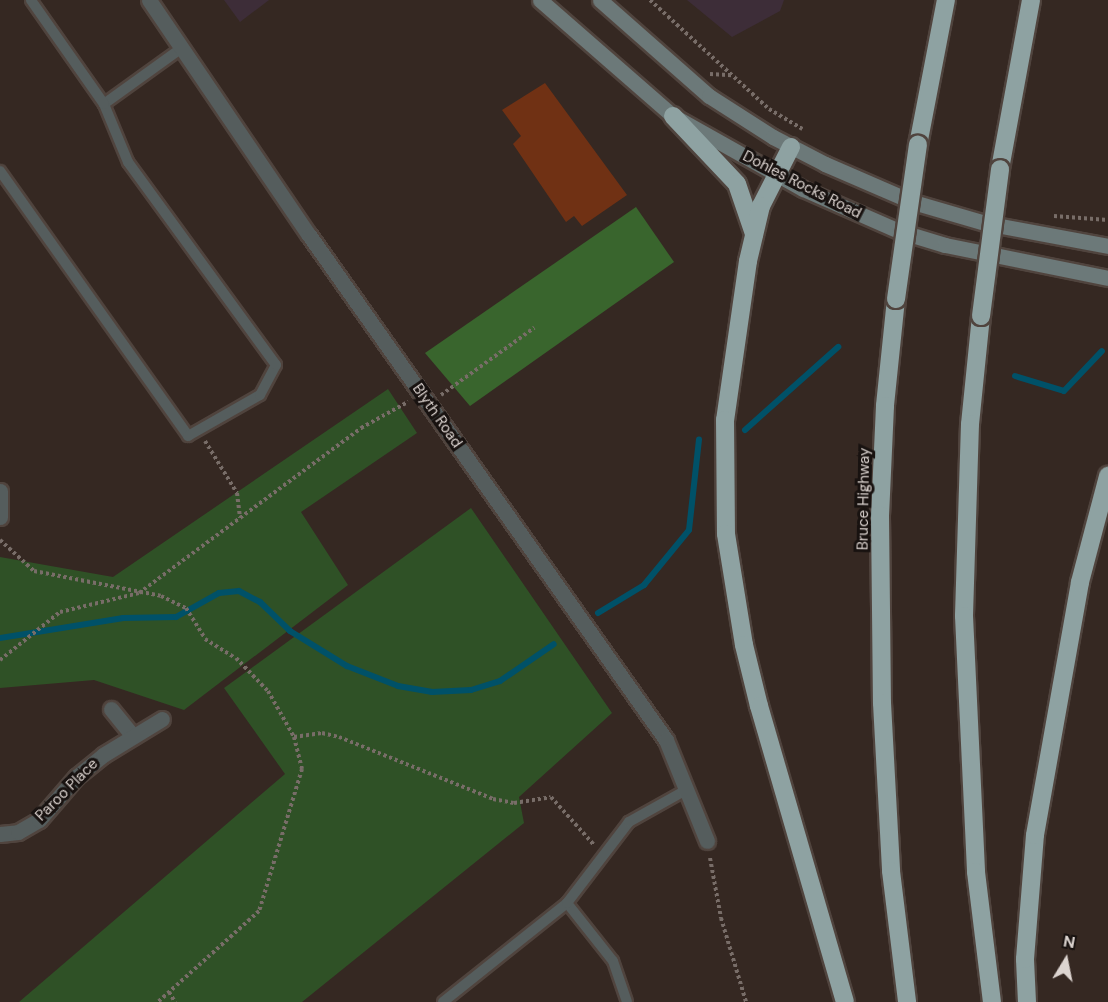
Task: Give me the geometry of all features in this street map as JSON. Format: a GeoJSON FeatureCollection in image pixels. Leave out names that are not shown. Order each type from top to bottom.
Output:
{"type":"FeatureCollection","features":[{"type":"Feature","properties":{"kind":"highway","name":"Bruce Highway"},"geometry":{"type":"LineString","coordinates":[[907,1002],[891,871],[882,703],[880,515],[885,406],[896,299],[918,145],[946,0]]}},
{"type":"Feature","properties":{"kind":"highway"},"geometry":{"type":"LineString","coordinates":[[992,1002],[976,872],[964,628],[970,424],[981,315],[1000,169],[1031,0]]}},
{"type":"Feature","properties":{"kind":"highway"},"geometry":{"type":"LineString","coordinates":[[673,116],[737,184],[754,234]]}},
{"type":"Feature","properties":{"kind":"highway"},"geometry":{"type":"LineString","coordinates":[[791,147],[761,206],[754,234],[725,420],[724,495],[730,575],[759,706],[845,1002]]}},
{"type":"Feature","properties":{"kind":"highway"},"geometry":{"type":"LineString","coordinates":[[1027,1002],[1025,959],[1035,835],[1080,582],[1108,476]]}},
{"type":"Feature","properties":{"kind":"main road","name":"Dohles Rocks Road"},"geometry":{"type":"LineString","coordinates":[[540,0],[673,116],[776,175],[899,231],[981,254],[1108,278]]}},
{"type":"Feature","properties":{"kind":"main road","name":"Dohles Rocks Road"},"geometry":{"type":"LineString","coordinates":[[600,0],[684,76],[729,110],[791,147],[913,202],[985,223],[1108,246]]}},
{"type":"Feature","properties":{"kind":"street","name":"Blyth Road"},"geometry":{"type":"LineString","coordinates":[[149,0],[425,399],[666,740],[706,841]]}},
{"type":"Feature","properties":{"kind":"street"},"geometry":{"type":"LineString","coordinates":[[0,491],[0,517]]}},
{"type":"Feature","properties":{"kind":"street"},"geometry":{"type":"LineString","coordinates":[[111,709],[133,736]]}},
{"type":"Feature","properties":{"kind":"street","name":"Paroo Place"},"geometry":{"type":"LineString","coordinates":[[0,834],[18,832],[39,820],[76,777],[133,736],[162,719]]}},
{"type":"Feature","properties":{"kind":"lane"},"geometry":{"type":"LineString","coordinates":[[0,171],[188,436],[260,395],[276,365],[128,162],[104,104],[31,0]]}},
{"type":"Feature","properties":{"kind":"lane"},"geometry":{"type":"LineString","coordinates":[[104,104],[183,47]]}},
{"type":"Feature","properties":{"kind":"lane"},"geometry":{"type":"LineString","coordinates":[[443,1002],[567,903],[629,822],[686,790]]}},
{"type":"Feature","properties":{"kind":"lane"},"geometry":{"type":"LineString","coordinates":[[567,903],[613,961],[627,1002]]}},
{"type":"Feature","properties":{"kind":"path"},"geometry":{"type":"LineString","coordinates":[[650,0],[733,75]]}},
{"type":"Feature","properties":{"kind":"path"},"geometry":{"type":"LineString","coordinates":[[0,660],[60,612],[140,592],[362,428],[425,399],[534,328]]}},
{"type":"Feature","properties":{"kind":"path"},"geometry":{"type":"LineString","coordinates":[[199,430],[237,493],[240,518]]}},
{"type":"Feature","properties":{"kind":"path"},"geometry":{"type":"LineString","coordinates":[[0,540],[34,571],[140,592],[186,608],[205,639],[236,658],[268,691],[294,737],[302,769],[259,911],[158,1002]]}},
{"type":"Feature","properties":{"kind":"path"},"geometry":{"type":"LineString","coordinates":[[294,737],[322,733],[339,737],[493,799],[514,803],[551,797],[604,855]]}},
{"type":"Feature","properties":{"kind":"path"},"geometry":{"type":"LineString","coordinates":[[706,841],[721,918],[746,1002]]}},
{"type":"Feature","properties":{"kind":"path"},"geometry":{"type":"LineString","coordinates":[[169,992],[175,1002]]}},
{"type":"Feature","properties":{"kind":"shaded area"},"geometry":{"type":"Polygon","coordinates":[[[224,0],[269,0],[240,22],[224,0]]]}},
{"type":"Feature","properties":{"kind":"shaded area"},"geometry":{"type":"Polygon","coordinates":[[[687,0],[784,0],[780,11],[732,37],[687,0]]]}},
{"type":"Feature","properties":{"kind":"green space"},"geometry":{"type":"Polygon","coordinates":[[[636,207],[674,262],[470,406],[425,353],[636,207]]]}},
{"type":"Feature","properties":{"kind":"green space"},"geometry":{"type":"Polygon","coordinates":[[[388,389],[417,433],[301,512],[348,585],[184,710],[94,680],[0,688],[0,557],[113,577],[388,389]]]}},
{"type":"Feature","properties":{"kind":"green space"},"geometry":{"type":"Polygon","coordinates":[[[471,508],[612,713],[519,797],[524,823],[302,1002],[19,1002],[285,774],[224,688],[471,508]]]}},
{"type":"Feature","properties":{"kind":"building"},"geometry":{"type":"Polygon","coordinates":[[[545,83],[627,195],[582,226],[574,216],[566,222],[513,144],[521,136],[502,110],[545,83]]]}},
{"type":"Feature","properties":{"kind":"waterway"},"geometry":{"type":"LineString","coordinates":[[745,430],[838,347]]}},
{"type":"Feature","properties":{"kind":"waterway"},"geometry":{"type":"LineString","coordinates":[[1015,376],[1064,391],[1102,351]]}},
{"type":"Feature","properties":{"kind":"waterway"},"geometry":{"type":"LineString","coordinates":[[598,613],[644,585],[689,530],[699,440]]}},
{"type":"Feature","properties":{"kind":"waterway"},"geometry":{"type":"LineString","coordinates":[[0,638],[123,618],[176,617],[219,593],[239,591],[260,602],[290,631],[347,666],[398,686],[432,692],[471,690],[500,681],[554,644]]}}]}
